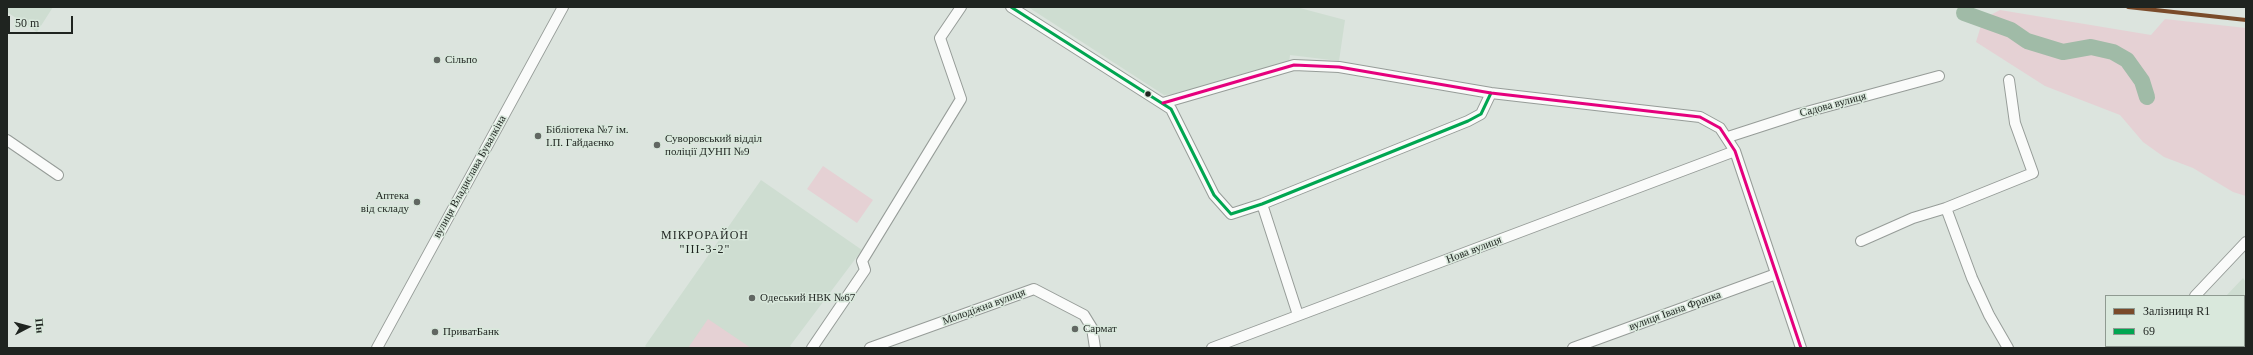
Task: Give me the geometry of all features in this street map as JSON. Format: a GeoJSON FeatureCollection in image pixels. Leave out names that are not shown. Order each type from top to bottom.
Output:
{"type":"FeatureCollection","features":[{"type":"Feature","properties":{"kind":"street","name":"вулиця Владислава Бувалкіна"},"geometry":{"type":"LineString","coordinates":[[377,348],[563,7]]}},
{"type":"Feature","properties":{"kind":"street"},"geometry":{"type":"LineString","coordinates":[[812,348],[865,270],[862,261],[961,99],[940,38],[961,7]]}},
{"type":"Feature","properties":{"kind":"street"},"geometry":{"type":"LineString","coordinates":[[1011,7],[1163,103],[1174,112],[1214,195],[1227,210],[1234,214],[1468,121],[1481,114],[1491,93]]}},
{"type":"Feature","properties":{"kind":"street"},"geometry":{"type":"LineString","coordinates":[[1163,103],[1294,65],[1339,67],[1491,93],[1700,117],[1716,125],[1728,137],[1735,151],[1801,348]]}},
{"type":"Feature","properties":{"kind":"street","name":"Садова вулиця"},"geometry":{"type":"LineString","coordinates":[[1728,137],[1799,114],[1939,76]]}},
{"type":"Feature","properties":{"kind":"street"},"geometry":{"type":"LineString","coordinates":[[1861,241],[1913,218],[1946,208],[2033,173],[2015,122],[2009,80]]}},
{"type":"Feature","properties":{"kind":"street"},"geometry":{"type":"LineString","coordinates":[[7,140],[58,175]]}},
{"type":"Feature","properties":{"kind":"street","name":"Нова вулиця"},"geometry":{"type":"LineString","coordinates":[[1212,348],[1735,151]]}},
{"type":"Feature","properties":{"kind":"street"},"geometry":{"type":"LineString","coordinates":[[1262,204],[1298,315]]}},
{"type":"Feature","properties":{"kind":"street"},"geometry":{"type":"LineString","coordinates":[[1946,208],[1972,278],[1989,314],[2008,348]]}},
{"type":"Feature","properties":{"kind":"street"},"geometry":{"type":"LineString","coordinates":[[2196,295],[2246,242]]}},
{"type":"Feature","properties":{"kind":"street","name":"вулиця Івана Франка"},"geometry":{"type":"LineString","coordinates":[[1573,348],[1776,274]]}},
{"type":"Feature","properties":{"kind":"street","name":"Молодіжна вулиця"},"geometry":{"type":"LineString","coordinates":[[870,348],[1034,289],[1084,315],[1092,328],[1096,348]]}},
{"type":"Feature","properties":{"kind":"shaded area"},"geometry":{"type":"Polygon","coordinates":[[[7,7],[53,7],[37,32],[7,12],[7,7]]]}},
{"type":"Feature","properties":{"kind":"shaded area"},"geometry":{"type":"Polygon","coordinates":[[[1028,7],[1296,7],[1345,20],[1339,61],[1290,55],[1289,63],[1180,94],[1164,95],[1028,7]]]}},
{"type":"Feature","properties":{"kind":"shaded area"},"geometry":{"type":"Polygon","coordinates":[[[2000,10],[2151,35],[2165,19],[2246,28],[2246,196],[2233,192],[2193,168],[2164,157],[2143,142],[2120,115],[2045,86],[1976,42],[1983,19],[2000,10]]]}},
{"type":"Feature","properties":{"kind":"shaded area"},"geometry":{"type":"Polygon","coordinates":[[[823,166],[873,200],[857,223],[807,189],[823,166]]]}},
{"type":"Feature","properties":{"kind":"shaded area","name":"Одеський НВК №67"},"geometry":{"type":"Polygon","coordinates":[[[761,180],[862,250],[790,346],[793,348],[647,348],[645,346],[761,180]]]}},
{"type":"Feature","properties":{"kind":"shaded area"},"geometry":{"type":"Polygon","coordinates":[[[2243,278],[2246,282],[2245,342],[2245,295],[2227,295],[2243,278]]]}},
{"type":"Feature","properties":{"kind":"shaded area"},"geometry":{"type":"Polygon","coordinates":[[[708,319],[751,348],[688,348],[708,319]]]}},
{"type":"Feature","properties":{"kind":"waterway"},"geometry":{"type":"LineString","coordinates":[[1964,13],[2011,30],[2027,41],[2063,52],[2091,47],[2113,52],[2127,60],[2142,81],[2147,97]]}},
{"type":"Feature","properties":{"kind":"rail line","name":"R1"},"geometry":{"type":"LineString","coordinates":[[2128,7],[2246,20]]}},
{"type":"Feature","properties":{"kind":"transit line","name":"69"},"geometry":{"type":"LineString","coordinates":[[1011,7],[1171,109],[1214,195],[1231,214],[1262,204],[1468,121],[1481,114],[1491,93]]}},
{"type":"Feature","properties":{"kind":"transit line"},"geometry":{"type":"LineString","coordinates":[[1163,103],[1294,65],[1339,67],[1491,93],[1700,117],[1720,128],[1735,151],[1801,348]]}},
{"type":"Feature","properties":{"kind":"place","name":"Сільпо"},"geometry":{"type":"Point","coordinates":[437,60]}},
{"type":"Feature","properties":{"kind":"place","name":"Бібліотека №7 ім. І.П. Гайдаєнко"},"geometry":{"type":"Point","coordinates":[538,136]}},
{"type":"Feature","properties":{"kind":"place","name":"Суворовський відділ поліції ДУНП №9"},"geometry":{"type":"Point","coordinates":[657,145]}},
{"type":"Feature","properties":{"kind":"place","name":"Аптека від складу"},"geometry":{"type":"Point","coordinates":[417,202]}},
{"type":"Feature","properties":{"kind":"place","name":"Одеський НВК №67"},"geometry":{"type":"Point","coordinates":[752,298]}},
{"type":"Feature","properties":{"kind":"place","name":"Сармат"},"geometry":{"type":"Point","coordinates":[1075,329]}},
{"type":"Feature","properties":{"kind":"place","name":"ПриватБанк"},"geometry":{"type":"Point","coordinates":[435,332]}},
{"type":"Feature","properties":{"kind":"district","name":"МІКРОРАЙОН \"ІІІ-3-2\""},"geometry":{"type":"Point","coordinates":[705,243]}}]}
